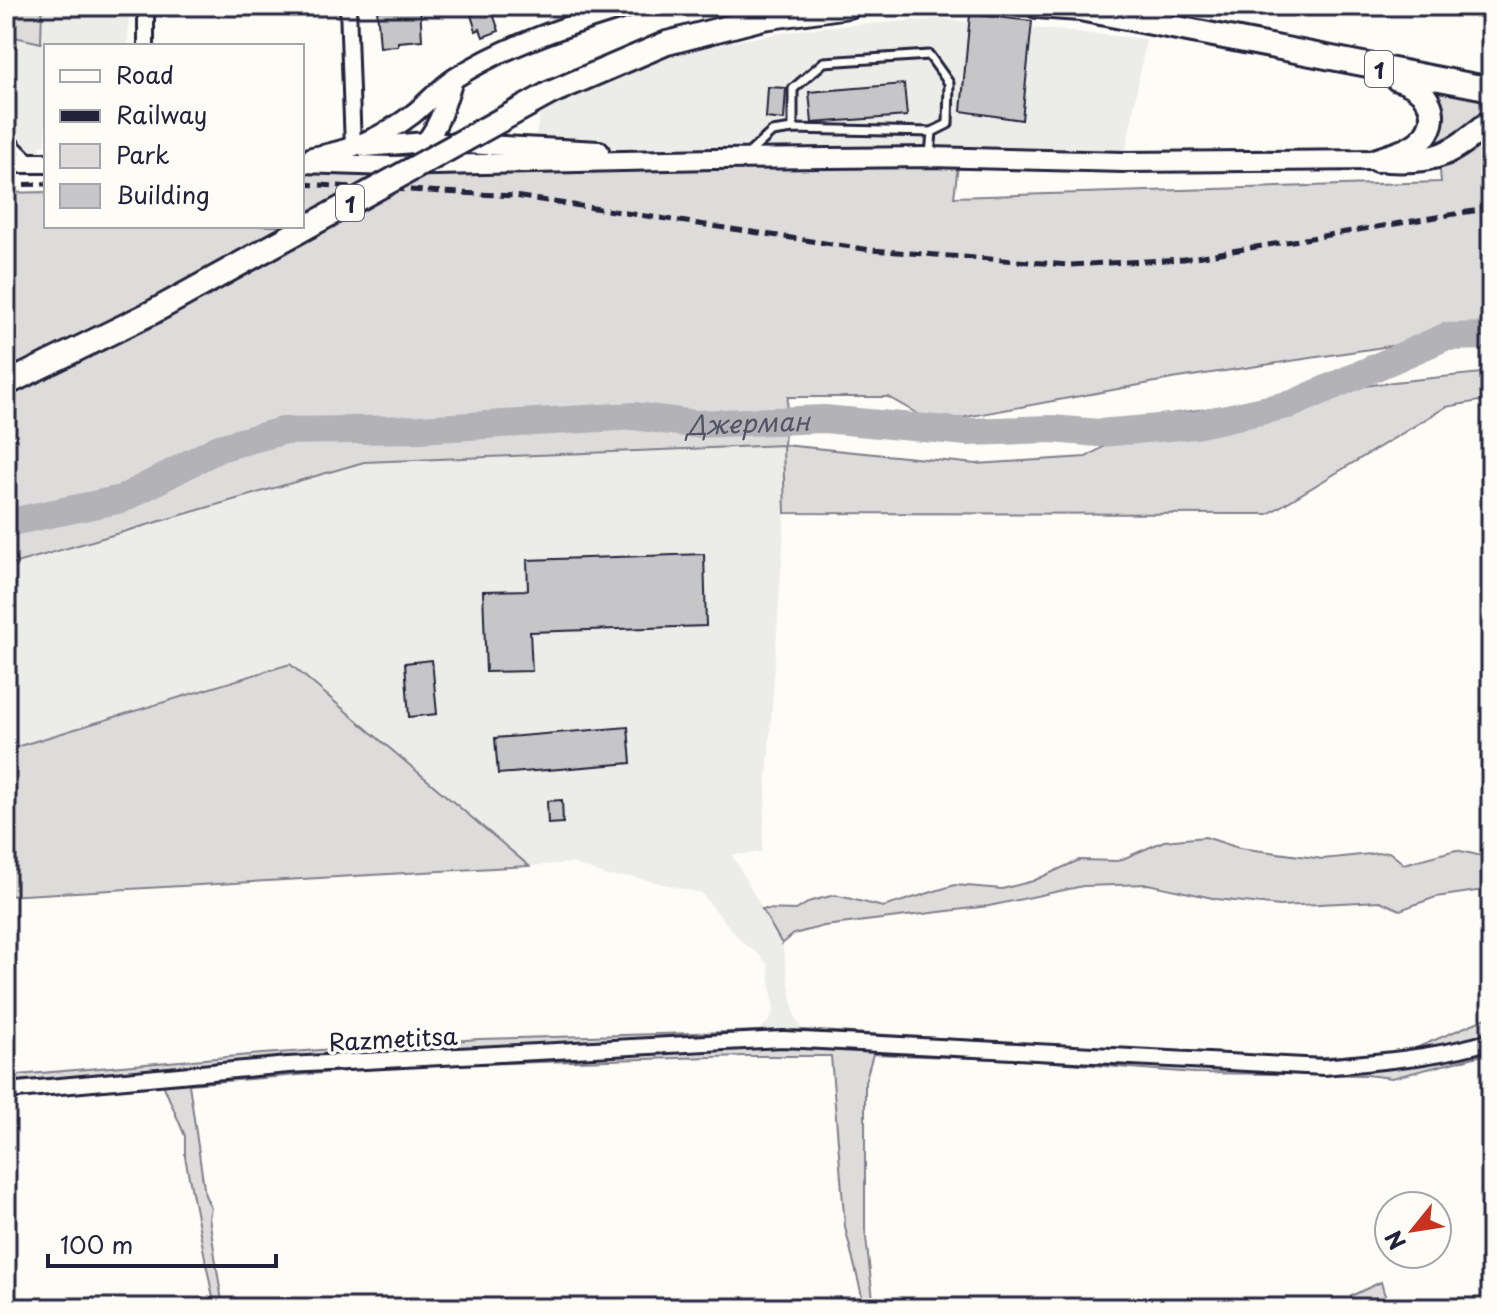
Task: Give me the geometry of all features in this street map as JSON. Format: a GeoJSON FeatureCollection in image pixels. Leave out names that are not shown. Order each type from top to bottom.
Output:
{"type":"FeatureCollection","features":[{"type":"Feature","properties":{"kind":"main road","name":"1"},"geometry":{"type":"LineString","coordinates":[[6,384],[151,313],[550,93],[667,43],[807,9],[849,6]]}},
{"type":"Feature","properties":{"kind":"main road","name":"1"},"geometry":{"type":"LineString","coordinates":[[1037,6],[1080,9],[1491,89]]}},
{"type":"Feature","properties":{"kind":"main road"},"geometry":{"type":"LineString","coordinates":[[1268,48],[1411,82],[1421,89],[1428,99],[1431,114],[1424,138],[1377,160]]}},
{"type":"Feature","properties":{"kind":"main road"},"geometry":{"type":"LineString","coordinates":[[1377,160],[1412,162],[1441,157],[1460,147],[1491,121]]}},
{"type":"Feature","properties":{"kind":"street"},"geometry":{"type":"LineString","coordinates":[[146,6],[146,44]]}},
{"type":"Feature","properties":{"kind":"street"},"geometry":{"type":"LineString","coordinates":[[348,6],[353,148]]}},
{"type":"Feature","properties":{"kind":"street"},"geometry":{"type":"LineString","coordinates":[[353,148],[387,132],[453,80],[483,62],[550,33],[631,6]]}},
{"type":"Feature","properties":{"kind":"street"},"geometry":{"type":"LineString","coordinates":[[389,166],[426,142],[453,80]]}},
{"type":"Feature","properties":{"kind":"street"},"geometry":{"type":"LineString","coordinates":[[304,160],[353,148],[426,142],[714,159]]}},
{"type":"Feature","properties":{"kind":"street"},"geometry":{"type":"LineString","coordinates":[[304,160],[389,166],[744,158],[930,157],[1124,162],[1377,160]]}},
{"type":"Feature","properties":{"kind":"street"},"geometry":{"type":"LineString","coordinates":[[6,163],[40,163]]}},
{"type":"Feature","properties":{"kind":"street","name":"Razmetitsa"},"geometry":{"type":"LineString","coordinates":[[6,1091],[288,1065],[783,1039],[1324,1067],[1409,1059],[1491,1041]]}},
{"type":"Feature","properties":{"kind":"lane"},"geometry":{"type":"LineString","coordinates":[[744,158],[772,132],[793,129],[932,132],[948,124],[949,83],[929,55],[824,62],[793,89],[793,129]]}},
{"type":"Feature","properties":{"kind":"lane"},"geometry":{"type":"LineString","coordinates":[[930,157],[932,132]]}},
{"type":"Feature","properties":{"kind":"lane"},"geometry":{"type":"LineString","coordinates":[[6,135],[40,163]]}},
{"type":"Feature","properties":{"kind":"shaded area"},"geometry":{"type":"Polygon","coordinates":[[[42,6],[129,6],[128,44],[44,44],[42,163],[6,163],[6,35],[41,43],[42,6]]]}},
{"type":"Feature","properties":{"kind":"shaded area"},"geometry":{"type":"Polygon","coordinates":[[[940,19],[1146,39],[1124,162],[714,159],[533,147],[544,97],[624,60],[818,27],[940,19]]]}},
{"type":"Feature","properties":{"kind":"shaded area"},"geometry":{"type":"Polygon","coordinates":[[[783,445],[785,513],[762,852],[732,855],[782,944],[795,1017],[802,1030],[756,1032],[768,1022],[774,1010],[768,965],[742,942],[701,893],[634,877],[607,876],[573,863],[529,866],[290,664],[6,750],[6,566],[364,462],[783,445]]]}},
{"type":"Feature","properties":{"kind":"green space"},"geometry":{"type":"Polygon","coordinates":[[[6,6],[42,6],[41,43],[6,35],[6,6]]]}},
{"type":"Feature","properties":{"kind":"green space"},"geometry":{"type":"Polygon","coordinates":[[[1432,79],[1491,91],[1491,337],[1476,342],[1390,346],[1172,379],[934,423],[888,397],[788,397],[784,445],[976,464],[1086,457],[1156,416],[1393,382],[1491,372],[1491,399],[1446,407],[1268,514],[785,513],[783,445],[364,462],[6,566],[6,193],[44,192],[44,228],[304,228],[304,163],[959,158],[954,197],[1441,182],[1432,79]]]}},
{"type":"Feature","properties":{"kind":"green space"},"geometry":{"type":"Polygon","coordinates":[[[290,664],[529,866],[6,896],[6,750],[290,664]]]}},
{"type":"Feature","properties":{"kind":"green space"},"geometry":{"type":"Polygon","coordinates":[[[1205,837],[1239,848],[1323,859],[1389,852],[1404,864],[1456,850],[1491,858],[1491,889],[1436,897],[1400,910],[1380,901],[1280,906],[1217,899],[1148,884],[1083,886],[989,906],[824,926],[794,934],[782,944],[762,909],[796,910],[811,901],[835,895],[883,907],[955,885],[1002,889],[1033,881],[1079,860],[1118,861],[1164,841],[1205,837]]]}},
{"type":"Feature","properties":{"kind":"green space"},"geometry":{"type":"Polygon","coordinates":[[[1491,1016],[1491,1053],[1392,1078],[1194,1073],[1028,1060],[873,1054],[865,1082],[865,1229],[874,1308],[865,1308],[845,1227],[831,1056],[407,1066],[189,1084],[205,1195],[211,1208],[209,1217],[223,1308],[215,1308],[185,1157],[185,1136],[163,1084],[6,1098],[6,1076],[480,1039],[802,1030],[1290,1059],[1393,1053],[1416,1048],[1491,1016]]]}},
{"type":"Feature","properties":{"kind":"green space"},"geometry":{"type":"Polygon","coordinates":[[[1381,1282],[1392,1308],[1358,1308],[1351,1296],[1381,1282]]]}},
{"type":"Feature","properties":{"kind":"building"},"geometry":{"type":"Polygon","coordinates":[[[420,6],[422,40],[380,47],[377,8],[420,6]]]}},
{"type":"Feature","properties":{"kind":"building"},"geometry":{"type":"Polygon","coordinates":[[[491,8],[499,31],[483,37],[480,29],[476,31],[471,15],[491,8]]]}},
{"type":"Feature","properties":{"kind":"building"},"geometry":{"type":"Polygon","coordinates":[[[970,14],[1032,21],[1022,120],[961,111],[970,14]]]}},
{"type":"Feature","properties":{"kind":"building"},"geometry":{"type":"Polygon","coordinates":[[[904,84],[907,116],[812,123],[809,92],[904,84]]]}},
{"type":"Feature","properties":{"kind":"building"},"geometry":{"type":"Polygon","coordinates":[[[768,87],[786,88],[784,120],[766,118],[768,87]]]}},
{"type":"Feature","properties":{"kind":"building"},"geometry":{"type":"Polygon","coordinates":[[[704,554],[706,626],[530,632],[532,671],[486,672],[483,591],[528,590],[527,560],[704,554]]]}},
{"type":"Feature","properties":{"kind":"building"},"geometry":{"type":"Polygon","coordinates":[[[432,660],[437,714],[409,717],[405,663],[432,660]]]}},
{"type":"Feature","properties":{"kind":"building"},"geometry":{"type":"Polygon","coordinates":[[[628,727],[631,763],[498,774],[495,738],[628,727]]]}},
{"type":"Feature","properties":{"kind":"building"},"geometry":{"type":"Polygon","coordinates":[[[562,800],[563,823],[548,824],[547,801],[562,800]]]}},
{"type":"Feature","properties":{"kind":"waterway","name":"Джерман"},"geometry":{"type":"LineString","coordinates":[[6,523],[122,499],[219,448],[282,431],[420,429],[634,416],[694,424],[824,419],[968,432],[1052,429],[1099,433],[1195,425],[1292,404],[1445,337],[1491,336]]}},
{"type":"Feature","properties":{"kind":"railway"},"geometry":{"type":"LineString","coordinates":[[6,185],[44,184]]}},
{"type":"Feature","properties":{"kind":"railway"},"geometry":{"type":"LineString","coordinates":[[304,184],[514,196],[871,250],[1069,265],[1184,259],[1491,208]]}}]}
